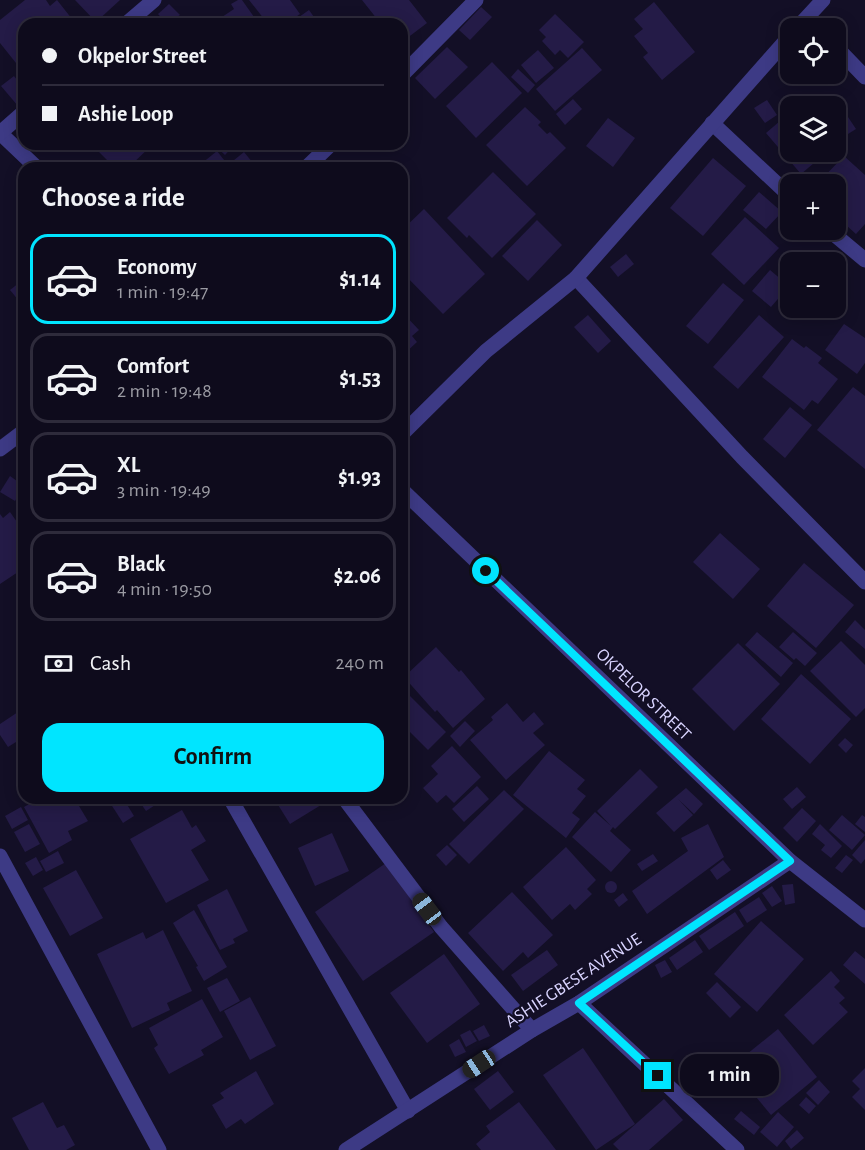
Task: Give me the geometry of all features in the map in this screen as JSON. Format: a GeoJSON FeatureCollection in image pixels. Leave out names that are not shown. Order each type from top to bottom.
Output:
{"type":"FeatureCollection","features":[{"type":"Feature","properties":{"kind":"street"},"geometry":{"type":"LineString","coordinates":[[133,18],[154,0]]}},
{"type":"Feature","properties":{"kind":"street"},"geometry":{"type":"LineString","coordinates":[[408,69],[476,0]]}},
{"type":"Feature","properties":{"kind":"street"},"geometry":{"type":"LineString","coordinates":[[811,18],[824,0]]}},
{"type":"Feature","properties":{"kind":"street"},"geometry":{"type":"LineString","coordinates":[[408,428],[486,351],[576,278],[780,47]]}},
{"type":"Feature","properties":{"kind":"street"},"geometry":{"type":"LineString","coordinates":[[846,57],[865,77]]}},
{"type":"Feature","properties":{"kind":"street"},"geometry":{"type":"LineString","coordinates":[[18,117],[0,133],[31,162]]}},
{"type":"Feature","properties":{"kind":"street"},"geometry":{"type":"LineString","coordinates":[[712,123],[780,187]]}},
{"type":"Feature","properties":{"kind":"street"},"geometry":{"type":"LineString","coordinates":[[312,162],[325,150]]}},
{"type":"Feature","properties":{"kind":"street"},"geometry":{"type":"LineString","coordinates":[[841,240],[865,260]]}},
{"type":"Feature","properties":{"kind":"street"},"geometry":{"type":"LineString","coordinates":[[576,278],[742,457],[865,582]]}},
{"type":"Feature","properties":{"kind":"street"},"geometry":{"type":"LineString","coordinates":[[0,449],[18,437]]}},
{"type":"Feature","properties":{"kind":"street","name":"OKPELOR STREET"},"geometry":{"type":"LineString","coordinates":[[408,496],[790,861],[865,920]]}},
{"type":"Feature","properties":{"kind":"street"},"geometry":{"type":"LineString","coordinates":[[233,804],[408,1111]]}},
{"type":"Feature","properties":{"kind":"street"},"geometry":{"type":"LineString","coordinates":[[349,804],[441,927],[532,1030]]}},
{"type":"Feature","properties":{"kind":"street"},"geometry":{"type":"LineString","coordinates":[[0,856],[159,1150]]}},
{"type":"Feature","properties":{"kind":"street","name":"ASHIE GBESE AVENUE"},"geometry":{"type":"LineString","coordinates":[[346,1150],[532,1030],[579,1003],[790,861]]}},
{"type":"Feature","properties":{"kind":"street"},"geometry":{"type":"LineString","coordinates":[[579,1003],[737,1150]]}},
{"type":"Feature","properties":{"kind":"building"},"geometry":{"type":"Polygon","coordinates":[[[25,0],[46,0],[50,6],[57,0],[71,18],[18,18],[18,66],[0,43],[0,20],[25,0]]]}},
{"type":"Feature","properties":{"kind":"building"},"geometry":{"type":"Polygon","coordinates":[[[75,0],[120,0],[100,18],[92,18],[75,0]]]}},
{"type":"Feature","properties":{"kind":"building"},"geometry":{"type":"Polygon","coordinates":[[[242,0],[255,18],[223,18],[234,9],[231,4],[242,0]]]}},
{"type":"Feature","properties":{"kind":"building"},"geometry":{"type":"Polygon","coordinates":[[[249,0],[290,0],[300,14],[294,18],[263,18],[249,0]]]}},
{"type":"Feature","properties":{"kind":"building"},"geometry":{"type":"Polygon","coordinates":[[[362,0],[409,0],[427,23],[408,37],[408,18],[376,18],[362,0]]]}},
{"type":"Feature","properties":{"kind":"building"},"geometry":{"type":"Polygon","coordinates":[[[654,2],[695,52],[662,80],[643,57],[648,53],[634,36],[643,29],[634,19],[654,2]]]}},
{"type":"Feature","properties":{"kind":"building"},"geometry":{"type":"Polygon","coordinates":[[[169,4],[180,15],[176,18],[162,18],[158,14],[169,4]]]}},
{"type":"Feature","properties":{"kind":"building"},"geometry":{"type":"Polygon","coordinates":[[[481,7],[492,17],[470,40],[459,30],[481,7]]]}},
{"type":"Feature","properties":{"kind":"building"},"geometry":{"type":"Polygon","coordinates":[[[309,10],[315,18],[298,18],[309,10]]]}},
{"type":"Feature","properties":{"kind":"building"},"geometry":{"type":"Polygon","coordinates":[[[555,14],[584,42],[568,58],[560,50],[555,55],[542,41],[546,37],[539,30],[555,14]]]}},
{"type":"Feature","properties":{"kind":"building"},"geometry":{"type":"Polygon","coordinates":[[[447,47],[468,67],[435,99],[415,78],[447,47]]]}},
{"type":"Feature","properties":{"kind":"building"},"geometry":{"type":"Polygon","coordinates":[[[582,48],[602,70],[555,111],[536,89],[582,48]]]}},
{"type":"Feature","properties":{"kind":"building"},"geometry":{"type":"Polygon","coordinates":[[[538,50],[554,68],[536,83],[521,65],[538,50]]]}},
{"type":"Feature","properties":{"kind":"building"},"geometry":{"type":"Polygon","coordinates":[[[492,62],[522,93],[476,138],[446,106],[492,62]]]}},
{"type":"Feature","properties":{"kind":"building"},"geometry":{"type":"Polygon","coordinates":[[[518,69],[535,85],[528,93],[511,77],[518,69]]]}},
{"type":"Feature","properties":{"kind":"building"},"geometry":{"type":"Polygon","coordinates":[[[14,76],[18,81],[18,106],[1,86],[14,76]]]}},
{"type":"Feature","properties":{"kind":"building"},"geometry":{"type":"Polygon","coordinates":[[[573,99],[582,109],[565,125],[556,114],[573,99]]]}},
{"type":"Feature","properties":{"kind":"building"},"geometry":{"type":"Polygon","coordinates":[[[767,100],[777,115],[765,123],[754,108],[767,100]]]}},
{"type":"Feature","properties":{"kind":"building"},"geometry":{"type":"Polygon","coordinates":[[[525,107],[541,122],[538,125],[547,134],[550,132],[566,148],[527,186],[486,145],[525,107]]]}},
{"type":"Feature","properties":{"kind":"building"},"geometry":{"type":"Polygon","coordinates":[[[848,117],[856,129],[848,134],[846,131],[846,118],[848,117]]]}},
{"type":"Feature","properties":{"kind":"building"},"geometry":{"type":"Polygon","coordinates":[[[608,118],[635,138],[613,167],[586,146],[608,118]]]}},
{"type":"Feature","properties":{"kind":"building"},"geometry":{"type":"Polygon","coordinates":[[[780,121],[780,149],[766,133],[780,121]]]}},
{"type":"Feature","properties":{"kind":"building"},"geometry":{"type":"Polygon","coordinates":[[[97,150],[147,150],[134,162],[109,162],[97,150]]]}},
{"type":"Feature","properties":{"kind":"building"},"geometry":{"type":"Polygon","coordinates":[[[220,150],[230,150],[225,155],[220,150]]]}},
{"type":"Feature","properties":{"kind":"building"},"geometry":{"type":"Polygon","coordinates":[[[217,151],[226,162],[203,162],[217,151]]]}},
{"type":"Feature","properties":{"kind":"building"},"geometry":{"type":"Polygon","coordinates":[[[244,152],[252,162],[232,162],[244,152]]]}},
{"type":"Feature","properties":{"kind":"building"},"geometry":{"type":"Polygon","coordinates":[[[713,158],[746,186],[703,236],[670,208],[713,158]]]}},
{"type":"Feature","properties":{"kind":"building"},"geometry":{"type":"Polygon","coordinates":[[[846,158],[865,175],[865,224],[856,234],[846,225],[846,174],[827,174],[838,162],[846,162],[846,158]]]}},
{"type":"Feature","properties":{"kind":"building"},"geometry":{"type":"Polygon","coordinates":[[[791,162],[815,162],[801,174],[791,162]]]}},
{"type":"Feature","properties":{"kind":"building"},"geometry":{"type":"Polygon","coordinates":[[[493,172],[536,214],[492,258],[469,235],[467,238],[447,218],[493,172]]]}},
{"type":"Feature","properties":{"kind":"building"},"geometry":{"type":"Polygon","coordinates":[[[759,192],[780,210],[780,214],[766,229],[743,210],[759,192]]]}},
{"type":"Feature","properties":{"kind":"building"},"geometry":{"type":"Polygon","coordinates":[[[424,209],[485,274],[443,314],[408,278],[408,224],[424,209]]]}},
{"type":"Feature","properties":{"kind":"building"},"geometry":{"type":"Polygon","coordinates":[[[745,217],[779,248],[744,285],[711,254],[745,217]]]}},
{"type":"Feature","properties":{"kind":"building"},"geometry":{"type":"Polygon","coordinates":[[[537,220],[562,245],[528,281],[502,256],[537,220]]]}},
{"type":"Feature","properties":{"kind":"building"},"geometry":{"type":"Polygon","coordinates":[[[626,254],[634,264],[618,277],[610,267],[626,254]]]}},
{"type":"Feature","properties":{"kind":"building"},"geometry":{"type":"Polygon","coordinates":[[[770,270],[780,278],[780,296],[771,307],[752,291],[770,270]]]}},
{"type":"Feature","properties":{"kind":"building"},"geometry":{"type":"Polygon","coordinates":[[[723,283],[744,300],[708,344],[686,326],[723,283]]]}},
{"type":"Feature","properties":{"kind":"building"},"geometry":{"type":"Polygon","coordinates":[[[18,284],[18,300],[10,290],[18,284]]]}},
{"type":"Feature","properties":{"kind":"building"},"geometry":{"type":"Polygon","coordinates":[[[588,315],[611,341],[598,353],[574,327],[588,315]]]}},
{"type":"Feature","properties":{"kind":"building"},"geometry":{"type":"Polygon","coordinates":[[[759,315],[784,337],[738,389],[713,367],[759,315]]]}},
{"type":"Feature","properties":{"kind":"building"},"geometry":{"type":"Polygon","coordinates":[[[408,318],[419,330],[412,336],[417,342],[408,350],[408,318]]]}},
{"type":"Feature","properties":{"kind":"building"},"geometry":{"type":"Polygon","coordinates":[[[844,324],[865,338],[865,363],[857,374],[825,350],[844,324]]]}},
{"type":"Feature","properties":{"kind":"building"},"geometry":{"type":"Polygon","coordinates":[[[792,339],[822,358],[818,363],[838,379],[818,404],[812,400],[804,410],[762,377],[792,339]]]}},
{"type":"Feature","properties":{"kind":"building"},"geometry":{"type":"Polygon","coordinates":[[[853,387],[865,396],[865,469],[817,430],[853,387]]]}},
{"type":"Feature","properties":{"kind":"building"},"geometry":{"type":"Polygon","coordinates":[[[790,407],[812,425],[785,458],[763,439],[790,407]]]}},
{"type":"Feature","properties":{"kind":"building"},"geometry":{"type":"Polygon","coordinates":[[[10,476],[18,482],[18,496],[15,501],[0,492],[10,476]]]}},
{"type":"Feature","properties":{"kind":"building"},"geometry":{"type":"Polygon","coordinates":[[[10,512],[18,523],[18,572],[0,584],[0,514],[3,518],[10,512]]]}},
{"type":"Feature","properties":{"kind":"building"},"geometry":{"type":"Polygon","coordinates":[[[720,533],[760,569],[733,599],[693,562],[720,533]]]}},
{"type":"Feature","properties":{"kind":"building"},"geometry":{"type":"Polygon","coordinates":[[[804,563],[854,605],[816,648],[767,606],[804,563]]]}},
{"type":"Feature","properties":{"kind":"building"},"geometry":{"type":"Polygon","coordinates":[[[855,620],[865,630],[865,649],[845,632],[855,620]]]}},
{"type":"Feature","properties":{"kind":"building"},"geometry":{"type":"Polygon","coordinates":[[[757,632],[793,663],[781,677],[745,645],[757,632]]]}},
{"type":"Feature","properties":{"kind":"building"},"geometry":{"type":"Polygon","coordinates":[[[793,632],[817,653],[805,666],[779,647],[793,632]]]}},
{"type":"Feature","properties":{"kind":"building"},"geometry":{"type":"Polygon","coordinates":[[[841,641],[865,665],[865,708],[856,717],[810,671],[841,641]]]}},
{"type":"Feature","properties":{"kind":"building"},"geometry":{"type":"Polygon","coordinates":[[[738,643],[780,684],[734,731],[692,689],[738,643]]]}},
{"type":"Feature","properties":{"kind":"building"},"geometry":{"type":"Polygon","coordinates":[[[436,647],[459,672],[461,670],[485,699],[453,728],[437,710],[435,712],[408,682],[408,673],[436,647]]]}},
{"type":"Feature","properties":{"kind":"building"},"geometry":{"type":"Polygon","coordinates":[[[801,674],[851,719],[810,764],[761,719],[801,674]]]}},
{"type":"Feature","properties":{"kind":"building"},"geometry":{"type":"Polygon","coordinates":[[[408,694],[446,732],[428,750],[408,730],[408,694]]]}},
{"type":"Feature","properties":{"kind":"building"},"geometry":{"type":"Polygon","coordinates":[[[507,703],[523,722],[534,712],[544,724],[533,733],[545,745],[506,780],[470,740],[493,720],[491,717],[507,703]]]}},
{"type":"Feature","properties":{"kind":"building"},"geometry":{"type":"Polygon","coordinates":[[[18,712],[18,741],[8,747],[0,735],[0,724],[18,712]]]}},
{"type":"Feature","properties":{"kind":"building"},"geometry":{"type":"Polygon","coordinates":[[[465,721],[475,731],[460,747],[450,736],[465,721]]]}},
{"type":"Feature","properties":{"kind":"building"},"geometry":{"type":"Polygon","coordinates":[[[845,738],[853,745],[846,753],[838,745],[845,738]]]}},
{"type":"Feature","properties":{"kind":"building"},"geometry":{"type":"Polygon","coordinates":[[[452,746],[481,777],[454,803],[446,795],[437,803],[423,788],[438,774],[431,766],[452,746]]]}},
{"type":"Feature","properties":{"kind":"building"},"geometry":{"type":"Polygon","coordinates":[[[549,751],[585,780],[577,789],[586,796],[572,813],[580,819],[566,838],[513,795],[549,751]]]}},
{"type":"Feature","properties":{"kind":"building"},"geometry":{"type":"Polygon","coordinates":[[[640,769],[658,787],[615,829],[613,827],[610,831],[631,850],[611,872],[572,837],[595,812],[611,826],[597,811],[640,769]]]}},
{"type":"Feature","properties":{"kind":"building"},"geometry":{"type":"Polygon","coordinates":[[[477,786],[489,799],[464,822],[452,809],[477,786]]]}},
{"type":"Feature","properties":{"kind":"building"},"geometry":{"type":"Polygon","coordinates":[[[797,787],[806,797],[792,809],[783,799],[797,787]]]}},
{"type":"Feature","properties":{"kind":"building"},"geometry":{"type":"Polygon","coordinates":[[[686,788],[703,804],[694,814],[678,799],[693,815],[674,832],[656,813],[686,788]]]}},
{"type":"Feature","properties":{"kind":"building"},"geometry":{"type":"Polygon","coordinates":[[[504,790],[524,809],[469,864],[449,844],[504,790]]]}},
{"type":"Feature","properties":{"kind":"building"},"geometry":{"type":"Polygon","coordinates":[[[29,804],[78,804],[88,821],[68,831],[72,840],[49,853],[24,807],[29,804]]]}},
{"type":"Feature","properties":{"kind":"building"},"geometry":{"type":"Polygon","coordinates":[[[111,804],[127,804],[134,816],[123,823],[111,804]]]}},
{"type":"Feature","properties":{"kind":"building"},"geometry":{"type":"Polygon","coordinates":[[[141,804],[157,804],[146,811],[141,804]]]}},
{"type":"Feature","properties":{"kind":"building"},"geometry":{"type":"Polygon","coordinates":[[[278,804],[321,805],[290,824],[278,804]]]}},
{"type":"Feature","properties":{"kind":"building"},"geometry":{"type":"Polygon","coordinates":[[[21,807],[28,820],[12,829],[5,816],[21,807]]]}},
{"type":"Feature","properties":{"kind":"building"},"geometry":{"type":"Polygon","coordinates":[[[802,808],[816,821],[797,842],[783,828],[802,808]]]}},
{"type":"Feature","properties":{"kind":"building"},"geometry":{"type":"Polygon","coordinates":[[[182,810],[192,828],[196,825],[206,841],[191,850],[209,880],[166,903],[130,839],[182,810]]]}},
{"type":"Feature","properties":{"kind":"building"},"geometry":{"type":"Polygon","coordinates":[[[842,815],[865,835],[852,850],[829,830],[842,815]]]}},
{"type":"Feature","properties":{"kind":"building"},"geometry":{"type":"Polygon","coordinates":[[[862,815],[865,817],[865,832],[855,824],[862,815]]]}},
{"type":"Feature","properties":{"kind":"building"},"geometry":{"type":"Polygon","coordinates":[[[29,824],[40,844],[25,852],[14,832],[29,824]]]}},
{"type":"Feature","properties":{"kind":"building"},"geometry":{"type":"Polygon","coordinates":[[[708,824],[724,857],[647,914],[632,891],[688,851],[681,838],[708,824]]]}},
{"type":"Feature","properties":{"kind":"building"},"geometry":{"type":"Polygon","coordinates":[[[820,824],[842,846],[831,858],[821,850],[825,845],[812,834],[820,824]]]}},
{"type":"Feature","properties":{"kind":"building"},"geometry":{"type":"Polygon","coordinates":[[[332,833],[349,871],[315,886],[298,848],[332,833]]]}},
{"type":"Feature","properties":{"kind":"building"},"geometry":{"type":"Polygon","coordinates":[[[865,840],[865,859],[861,864],[852,855],[865,840]]]}},
{"type":"Feature","properties":{"kind":"building"},"geometry":{"type":"Polygon","coordinates":[[[447,845],[457,855],[446,866],[436,855],[447,845]]]}},
{"type":"Feature","properties":{"kind":"building"},"geometry":{"type":"Polygon","coordinates":[[[566,847],[596,880],[587,889],[592,894],[575,910],[570,904],[552,920],[523,887],[566,847]]]}},
{"type":"Feature","properties":{"kind":"building"},"geometry":{"type":"Polygon","coordinates":[[[58,851],[64,863],[46,872],[40,861],[58,851]]]}},
{"type":"Feature","properties":{"kind":"building"},"geometry":{"type":"Polygon","coordinates":[[[653,854],[658,861],[642,871],[637,864],[653,854]]]}},
{"type":"Feature","properties":{"kind":"building"},"geometry":{"type":"Polygon","coordinates":[[[846,855],[853,860],[842,873],[835,868],[846,855]]]}},
{"type":"Feature","properties":{"kind":"building"},"geometry":{"type":"Polygon","coordinates":[[[36,857],[43,870],[33,876],[25,863],[36,857]]]}},
{"type":"Feature","properties":{"kind":"building"},"geometry":{"type":"Polygon","coordinates":[[[723,860],[731,870],[717,880],[710,870],[723,860]]]}},
{"type":"Feature","properties":{"kind":"building"},"geometry":{"type":"Polygon","coordinates":[[[386,863],[434,932],[363,981],[315,912],[386,863]]]}},
{"type":"Feature","properties":{"kind":"building"},"geometry":{"type":"Polygon","coordinates":[[[76,870],[103,918],[70,936],[43,888],[76,870]]]}},
{"type":"Feature","properties":{"kind":"building"},"geometry":{"type":"Polygon","coordinates":[[[613,881],[617,887],[613,893],[609,893],[605,885],[613,881]]]}},
{"type":"Feature","properties":{"kind":"building"},"geometry":{"type":"Polygon","coordinates":[[[793,884],[795,903],[785,905],[782,885],[793,884]]]}},
{"type":"Feature","properties":{"kind":"building"},"geometry":{"type":"Polygon","coordinates":[[[772,886],[782,901],[772,907],[762,893],[772,886]]]}},
{"type":"Feature","properties":{"kind":"building"},"geometry":{"type":"Polygon","coordinates":[[[227,889],[248,931],[233,939],[235,943],[220,950],[197,905],[227,889]]]}},
{"type":"Feature","properties":{"kind":"building"},"geometry":{"type":"Polygon","coordinates":[[[512,892],[553,935],[528,958],[523,952],[503,971],[468,933],[512,892]]]}},
{"type":"Feature","properties":{"kind":"building"},"geometry":{"type":"Polygon","coordinates":[[[623,893],[628,900],[619,907],[614,900],[623,893]]]}},
{"type":"Feature","properties":{"kind":"building"},"geometry":{"type":"Polygon","coordinates":[[[759,897],[767,910],[747,923],[739,910],[759,897]]]}},
{"type":"Feature","properties":{"kind":"building"},"geometry":{"type":"Polygon","coordinates":[[[194,910],[227,967],[204,981],[173,923],[194,910]]]}},
{"type":"Feature","properties":{"kind":"building"},"geometry":{"type":"Polygon","coordinates":[[[735,912],[744,926],[709,950],[699,936],[735,912]]]}},
{"type":"Feature","properties":{"kind":"building"},"geometry":{"type":"Polygon","coordinates":[[[761,921],[804,959],[757,1012],[714,974],[761,921]]]}},
{"type":"Feature","properties":{"kind":"building"},"geometry":{"type":"Polygon","coordinates":[[[163,930],[192,991],[167,1003],[170,1010],[132,1028],[97,954],[143,932],[146,939],[163,930]]]}},
{"type":"Feature","properties":{"kind":"building"},"geometry":{"type":"Polygon","coordinates":[[[695,940],[703,952],[677,970],[669,958],[695,940]]]}},
{"type":"Feature","properties":{"kind":"building"},"geometry":{"type":"Polygon","coordinates":[[[547,950],[558,965],[523,991],[511,975],[547,950]]]}},
{"type":"Feature","properties":{"kind":"building"},"geometry":{"type":"Polygon","coordinates":[[[855,951],[865,959],[865,984],[843,965],[855,951]]]}},
{"type":"Feature","properties":{"kind":"building"},"geometry":{"type":"Polygon","coordinates":[[[444,954],[480,1004],[427,1043],[390,993],[444,954]]]}},
{"type":"Feature","properties":{"kind":"building"},"geometry":{"type":"Polygon","coordinates":[[[665,960],[672,972],[661,978],[655,965],[665,960]]]}},
{"type":"Feature","properties":{"kind":"building"},"geometry":{"type":"Polygon","coordinates":[[[831,971],[840,981],[834,987],[845,998],[839,1003],[848,1012],[813,1045],[784,1015],[831,971]]]}},
{"type":"Feature","properties":{"kind":"building"},"geometry":{"type":"Polygon","coordinates":[[[227,978],[240,1001],[220,1012],[207,988],[227,978]]]}},
{"type":"Feature","properties":{"kind":"building"},"geometry":{"type":"Polygon","coordinates":[[[717,982],[741,1007],[730,1018],[706,993],[717,982]]]}},
{"type":"Feature","properties":{"kind":"building"},"geometry":{"type":"Polygon","coordinates":[[[250,997],[276,1046],[250,1060],[224,1011],[250,997]]]}},
{"type":"Feature","properties":{"kind":"building"},"geometry":{"type":"Polygon","coordinates":[[[202,999],[223,1037],[201,1050],[204,1055],[169,1074],[154,1048],[158,1045],[149,1028],[202,999]]]}},
{"type":"Feature","properties":{"kind":"building"},"geometry":{"type":"Polygon","coordinates":[[[484,1025],[490,1036],[479,1041],[473,1031],[484,1025]]]}},
{"type":"Feature","properties":{"kind":"building"},"geometry":{"type":"Polygon","coordinates":[[[778,1029],[817,1077],[771,1115],[731,1067],[778,1029]]]}},
{"type":"Feature","properties":{"kind":"building"},"geometry":{"type":"Polygon","coordinates":[[[470,1030],[477,1041],[466,1047],[460,1035],[470,1030]]]}},
{"type":"Feature","properties":{"kind":"building"},"geometry":{"type":"Polygon","coordinates":[[[459,1039],[466,1052],[455,1057],[449,1045],[459,1039]]]}},
{"type":"Feature","properties":{"kind":"building"},"geometry":{"type":"Polygon","coordinates":[[[583,1048],[635,1124],[596,1150],[543,1075],[583,1048]]]}},
{"type":"Feature","properties":{"kind":"building"},"geometry":{"type":"Polygon","coordinates":[[[865,1068],[865,1110],[852,1097],[860,1089],[852,1081],[865,1068]]]}},
{"type":"Feature","properties":{"kind":"building"},"geometry":{"type":"Polygon","coordinates":[[[256,1071],[274,1104],[245,1124],[241,1119],[226,1129],[212,1105],[224,1098],[220,1093],[256,1071]]]}},
{"type":"Feature","properties":{"kind":"building"},"geometry":{"type":"Polygon","coordinates":[[[498,1071],[514,1092],[490,1110],[474,1089],[498,1071]]]}},
{"type":"Feature","properties":{"kind":"building"},"geometry":{"type":"Polygon","coordinates":[[[819,1080],[830,1092],[818,1105],[806,1093],[819,1080]]]}},
{"type":"Feature","properties":{"kind":"building"},"geometry":{"type":"Polygon","coordinates":[[[806,1097],[816,1106],[809,1114],[799,1105],[806,1097]]]}},
{"type":"Feature","properties":{"kind":"building"},"geometry":{"type":"Polygon","coordinates":[[[664,1099],[683,1120],[649,1150],[619,1150],[613,1144],[664,1099]]]}},
{"type":"Feature","properties":{"kind":"building"},"geometry":{"type":"Polygon","coordinates":[[[43,1102],[57,1128],[64,1125],[75,1145],[66,1150],[29,1150],[12,1118],[43,1102]]]}},
{"type":"Feature","properties":{"kind":"building"},"geometry":{"type":"Polygon","coordinates":[[[519,1102],[556,1150],[481,1150],[476,1144],[490,1132],[486,1126],[519,1102]]]}},
{"type":"Feature","properties":{"kind":"building"},"geometry":{"type":"Polygon","coordinates":[[[741,1111],[760,1127],[754,1135],[734,1119],[741,1111]]]}},
{"type":"Feature","properties":{"kind":"building"},"geometry":{"type":"Polygon","coordinates":[[[778,1112],[794,1127],[777,1147],[760,1132],[778,1112]]]}},
{"type":"Feature","properties":{"kind":"building"},"geometry":{"type":"Polygon","coordinates":[[[797,1130],[804,1138],[791,1149],[785,1141],[797,1130]]]}},
{"type":"Feature","properties":{"kind":"route"},"geometry":{"type":"LineString","coordinates":[[486,571],[790,861],[579,1003],[658,1076]]}}]}
